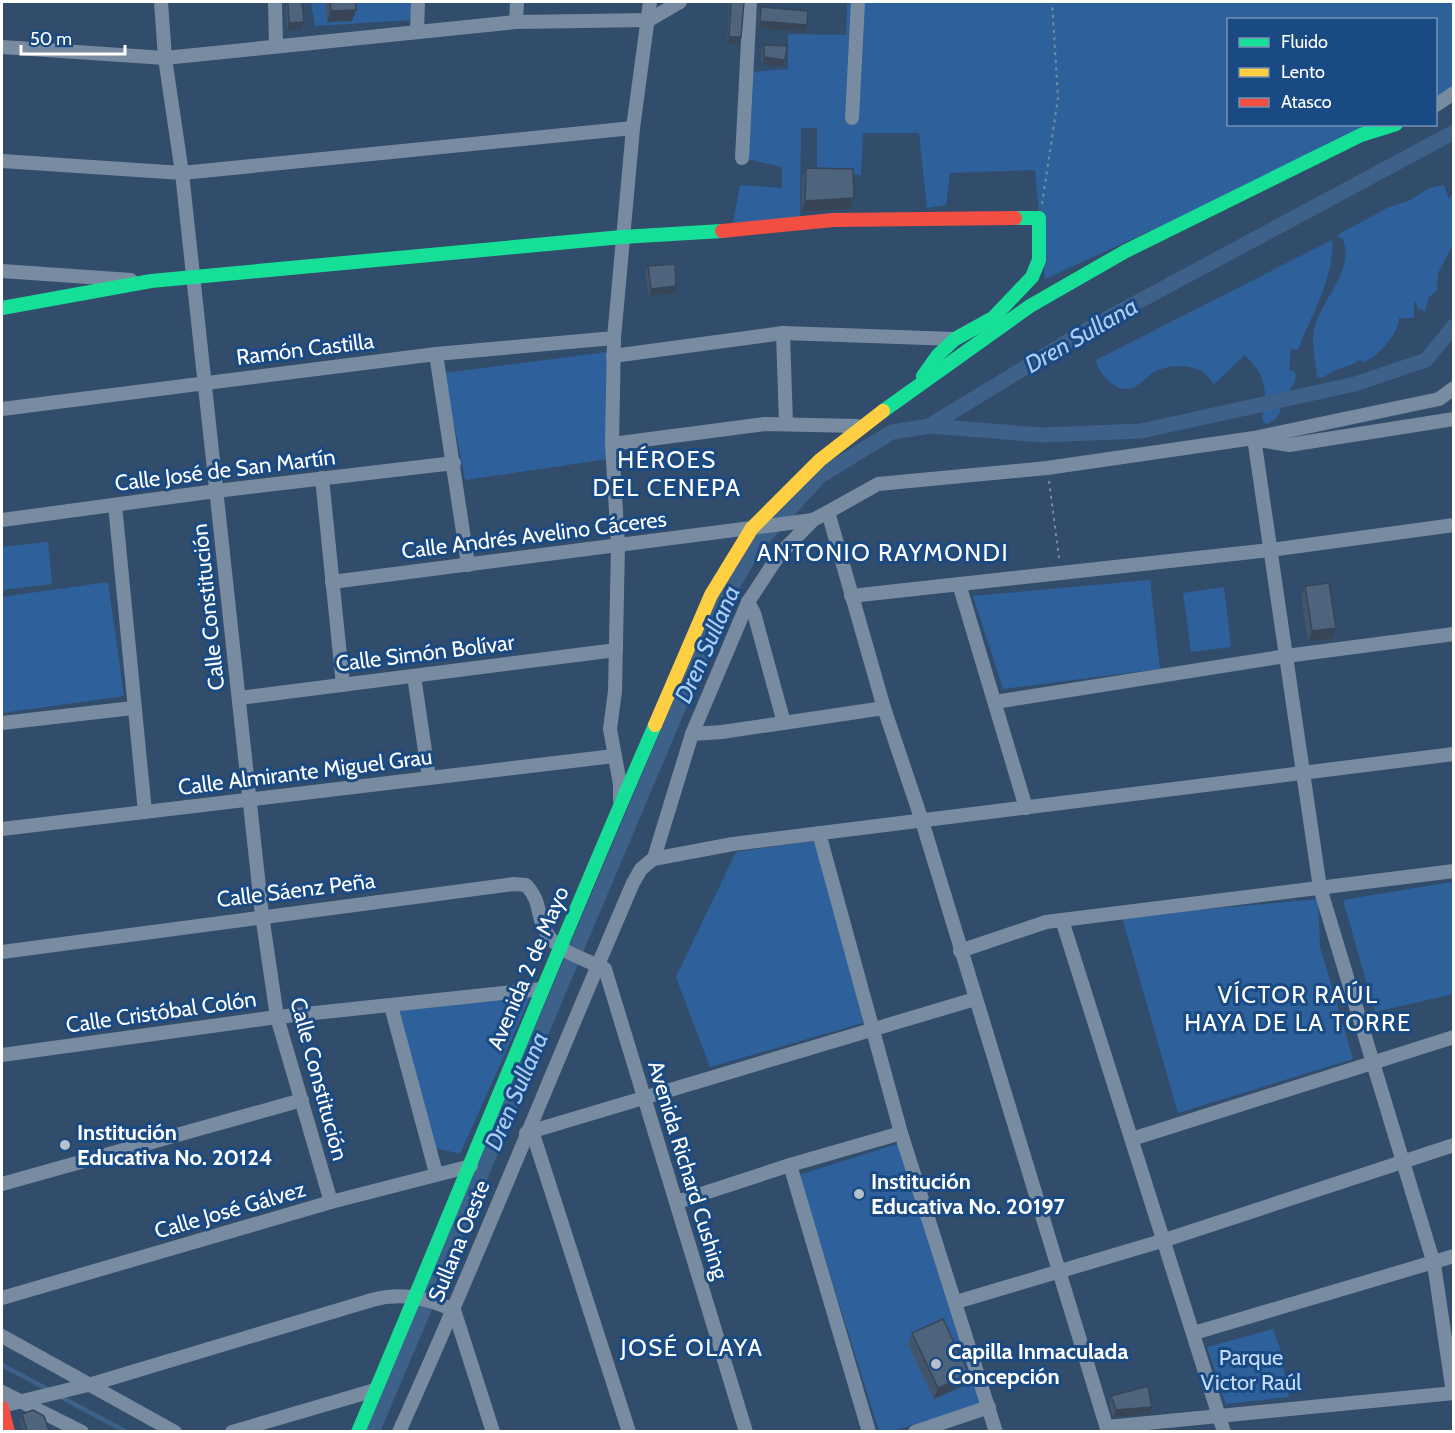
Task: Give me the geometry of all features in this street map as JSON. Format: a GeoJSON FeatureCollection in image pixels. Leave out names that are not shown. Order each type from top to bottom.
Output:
{"type":"FeatureCollection","features":[{"type":"Feature","properties":{"kind":"street","name":"Calle Constitución"},"geometry":{"type":"LineString","coordinates":[[160,2],[165,57],[182,173],[262,915],[277,1017],[331,1202]]}},
{"type":"Feature","properties":{"kind":"street"},"geometry":{"type":"LineString","coordinates":[[275,2],[276,45]]}},
{"type":"Feature","properties":{"kind":"street"},"geometry":{"type":"LineString","coordinates":[[417,31],[418,2]]}},
{"type":"Feature","properties":{"kind":"street"},"geometry":{"type":"LineString","coordinates":[[516,22],[517,2]]}},
{"type":"Feature","properties":{"kind":"street"},"geometry":{"type":"LineString","coordinates":[[620,807],[621,784],[610,729],[616,650],[618,545],[612,444],[613,356],[633,128],[650,2]]}},
{"type":"Feature","properties":{"kind":"street"},"geometry":{"type":"LineString","coordinates":[[2,47],[165,57],[516,22],[649,20],[680,2]]}},
{"type":"Feature","properties":{"kind":"street"},"geometry":{"type":"LineString","coordinates":[[741,158],[750,2]]}},
{"type":"Feature","properties":{"kind":"street"},"geometry":{"type":"LineString","coordinates":[[852,118],[858,2]]}},
{"type":"Feature","properties":{"kind":"street"},"geometry":{"type":"LineString","coordinates":[[1437,104],[1454,93]]}},
{"type":"Feature","properties":{"kind":"street"},"geometry":{"type":"LineString","coordinates":[[917,385],[1030,306],[1126,251],[1361,135],[1390,126]]}},
{"type":"Feature","properties":{"kind":"street"},"geometry":{"type":"LineString","coordinates":[[2,161],[182,173],[633,128]]}},
{"type":"Feature","properties":{"kind":"street"},"geometry":{"type":"LineString","coordinates":[[2,308],[151,281],[622,237],[692,234],[833,220],[1039,218],[1039,260],[1032,277],[993,318],[955,339],[938,355],[917,385]]}},
{"type":"Feature","properties":{"kind":"street"},"geometry":{"type":"LineString","coordinates":[[2,271],[151,281]]}},
{"type":"Feature","properties":{"kind":"street"},"geometry":{"type":"LineString","coordinates":[[613,356],[783,333],[955,339]]}},
{"type":"Feature","properties":{"kind":"street"},"geometry":{"type":"LineString","coordinates":[[783,333],[786,424]]}},
{"type":"Feature","properties":{"kind":"street","name":"Ramón Castilla"},"geometry":{"type":"LineString","coordinates":[[2,409],[436,354],[614,338]]}},
{"type":"Feature","properties":{"kind":"street"},"geometry":{"type":"LineString","coordinates":[[436,354],[468,565]]}},
{"type":"Feature","properties":{"kind":"street","name":"Avenida 2 de Mayo"},"geometry":{"type":"LineString","coordinates":[[358,1431],[417,1298],[541,989],[711,595],[757,527],[820,460],[917,385]]}},
{"type":"Feature","properties":{"kind":"street"},"geometry":{"type":"LineString","coordinates":[[1454,388],[1439,399],[1254,438],[1047,468],[878,484],[807,521],[779,555],[748,602],[692,734],[654,858],[733,844],[1454,754]]}},
{"type":"Feature","properties":{"kind":"street"},"geometry":{"type":"LineString","coordinates":[[1254,438],[1289,445],[1454,419]]}},
{"type":"Feature","properties":{"kind":"street"},"geometry":{"type":"LineString","coordinates":[[612,444],[765,424],[861,428]]}},
{"type":"Feature","properties":{"kind":"street"},"geometry":{"type":"LineString","coordinates":[[828,512],[884,708],[922,821],[1107,1429],[1219,1415],[1453,1393],[1434,1264],[1320,888],[1254,438]]}},
{"type":"Feature","properties":{"kind":"street","name":"Calle José de San Martín"},"geometry":{"type":"LineString","coordinates":[[2,520],[216,491],[454,463]]}},
{"type":"Feature","properties":{"kind":"street"},"geometry":{"type":"LineString","coordinates":[[322,478],[343,685]]}},
{"type":"Feature","properties":{"kind":"street"},"geometry":{"type":"LineString","coordinates":[[115,505],[133,708],[145,812]]}},
{"type":"Feature","properties":{"kind":"street","name":"Calle Andrés Avelino Cáceres"},"geometry":{"type":"LineString","coordinates":[[332,582],[807,521]]}},
{"type":"Feature","properties":{"kind":"street"},"geometry":{"type":"LineString","coordinates":[[851,596],[1270,550],[1454,525]]}},
{"type":"Feature","properties":{"kind":"street"},"geometry":{"type":"LineString","coordinates":[[959,584],[1026,808]]}},
{"type":"Feature","properties":{"kind":"street"},"geometry":{"type":"LineString","coordinates":[[748,602],[754,613],[784,723]]}},
{"type":"Feature","properties":{"kind":"street"},"geometry":{"type":"LineString","coordinates":[[995,702],[1286,656],[1454,634]]}},
{"type":"Feature","properties":{"kind":"street","name":"Calle Simón Bolívar"},"geometry":{"type":"LineString","coordinates":[[239,698],[616,650]]}},
{"type":"Feature","properties":{"kind":"street"},"geometry":{"type":"LineString","coordinates":[[414,676],[429,778]]}},
{"type":"Feature","properties":{"kind":"street"},"geometry":{"type":"LineString","coordinates":[[2,723],[133,708]]}},
{"type":"Feature","properties":{"kind":"street"},"geometry":{"type":"LineString","coordinates":[[692,734],[884,708]]}},
{"type":"Feature","properties":{"kind":"street","name":"Calle Almirante Miguel Grau"},"geometry":{"type":"LineString","coordinates":[[2,829],[614,756]]}},
{"type":"Feature","properties":{"kind":"street"},"geometry":{"type":"LineString","coordinates":[[819,833],[901,1133],[996,1431]]}},
{"type":"Feature","properties":{"kind":"street","name":"Sullana Oeste"},"geometry":{"type":"LineString","coordinates":[[399,1431],[449,1308],[529,1132],[595,964],[641,869],[654,858]]}},
{"type":"Feature","properties":{"kind":"street"},"geometry":{"type":"LineString","coordinates":[[960,951],[1046,922],[1454,871]]}},
{"type":"Feature","properties":{"kind":"street","name":"Calle Sáenz Peña"},"geometry":{"type":"LineString","coordinates":[[2,952],[262,915],[514,884],[526,885],[533,893],[538,902],[545,930],[560,948]]}},
{"type":"Feature","properties":{"kind":"street"},"geometry":{"type":"LineString","coordinates":[[1062,920],[1224,1431]]}},
{"type":"Feature","properties":{"kind":"street"},"geometry":{"type":"LineString","coordinates":[[560,948],[595,964]]}},
{"type":"Feature","properties":{"kind":"street","name":"Avenida Richard Cushing"},"geometry":{"type":"LineString","coordinates":[[595,964],[604,969],[746,1431]]}},
{"type":"Feature","properties":{"kind":"street","name":"Calle Cristóbal Colón"},"geometry":{"type":"LineString","coordinates":[[2,1054],[277,1017],[541,989]]}},
{"type":"Feature","properties":{"kind":"street"},"geometry":{"type":"LineString","coordinates":[[629,1431],[529,1132],[975,999]]}},
{"type":"Feature","properties":{"kind":"street"},"geometry":{"type":"LineString","coordinates":[[391,1006],[436,1173]]}},
{"type":"Feature","properties":{"kind":"street"},"geometry":{"type":"LineString","coordinates":[[1132,1139],[1454,1037]]}},
{"type":"Feature","properties":{"kind":"street"},"geometry":{"type":"LineString","coordinates":[[2,1184],[302,1100]]}},
{"type":"Feature","properties":{"kind":"street"},"geometry":{"type":"LineString","coordinates":[[677,1202],[790,1165],[901,1133]]}},
{"type":"Feature","properties":{"kind":"street"},"geometry":{"type":"LineString","coordinates":[[956,1302],[1165,1240],[1454,1145]]}},
{"type":"Feature","properties":{"kind":"street"},"geometry":{"type":"LineString","coordinates":[[790,1165],[869,1431]]}},
{"type":"Feature","properties":{"kind":"street","name":"Calle José Gálvez"},"geometry":{"type":"LineString","coordinates":[[2,1298],[331,1202],[436,1173],[471,1166]]}},
{"type":"Feature","properties":{"kind":"street"},"geometry":{"type":"LineString","coordinates":[[1194,1333],[1434,1264],[1454,1256]]}},
{"type":"Feature","properties":{"kind":"street"},"geometry":{"type":"LineString","coordinates":[[8,1431],[2,1407],[92,1384],[379,1298],[399,1295],[449,1308],[494,1431]]}},
{"type":"Feature","properties":{"kind":"street"},"geometry":{"type":"LineString","coordinates":[[2,1336],[175,1431]]}},
{"type":"Feature","properties":{"kind":"street"},"geometry":{"type":"LineString","coordinates":[[232,1431],[375,1390]]}},
{"type":"Feature","properties":{"kind":"street"},"geometry":{"type":"LineString","coordinates":[[2,1392],[82,1431]]}},
{"type":"Feature","properties":{"kind":"street"},"geometry":{"type":"LineString","coordinates":[[915,1431],[989,1407]]}},
{"type":"Feature","properties":{"kind":"path"},"geometry":{"type":"LineString","coordinates":[[1039,218],[1058,98],[1052,2]]}},
{"type":"Feature","properties":{"kind":"path"},"geometry":{"type":"LineString","coordinates":[[1047,468],[1061,573]]}},
{"type":"Feature","properties":{"kind":"green space"},"geometry":{"type":"Polygon","coordinates":[[[311,2],[411,2],[411,20],[315,26],[311,2]]]}},
{"type":"Feature","properties":{"kind":"green space"},"geometry":{"type":"Polygon","coordinates":[[[842,2],[1452,2],[1453,88],[1437,98],[1437,18],[1227,18],[1227,126],[1380,126],[1045,279],[1035,170],[950,173],[946,205],[927,208],[919,133],[863,133],[861,175],[817,172],[817,128],[801,128],[800,217],[733,223],[740,185],[782,188],[782,167],[742,158],[751,72],[788,69],[788,34],[846,35],[847,3],[842,2]]]}},
{"type":"Feature","properties":{"kind":"green space"},"geometry":{"type":"Polygon","coordinates":[[[1444,185],[1449,199],[1453,192],[1453,244],[1438,273],[1437,290],[1429,297],[1425,311],[1418,309],[1416,302],[1414,303],[1414,318],[1399,318],[1392,337],[1370,359],[1364,362],[1357,360],[1356,363],[1321,378],[1317,377],[1313,335],[1323,307],[1336,284],[1345,261],[1345,250],[1342,238],[1338,238],[1339,234],[1389,207],[1408,201],[1430,188],[1444,185]]]}},
{"type":"Feature","properties":{"kind":"green space"},"geometry":{"type":"Polygon","coordinates":[[[1332,240],[1330,268],[1321,296],[1298,350],[1291,349],[1289,370],[1295,372],[1295,381],[1284,398],[1279,415],[1272,421],[1266,424],[1262,419],[1265,399],[1264,384],[1257,370],[1245,355],[1214,384],[1207,375],[1195,368],[1176,366],[1157,371],[1132,388],[1126,389],[1109,382],[1100,371],[1096,360],[1332,240]]]}},
{"type":"Feature","properties":{"kind":"green space"},"geometry":{"type":"Polygon","coordinates":[[[607,352],[608,459],[465,480],[444,373],[607,352]]]}},
{"type":"Feature","properties":{"kind":"green space"},"geometry":{"type":"Polygon","coordinates":[[[48,542],[52,584],[2,590],[2,547],[48,542]]]}},
{"type":"Feature","properties":{"kind":"green space"},"geometry":{"type":"Polygon","coordinates":[[[1150,580],[1160,669],[1003,689],[973,596],[1150,580]]]}},
{"type":"Feature","properties":{"kind":"green space"},"geometry":{"type":"Polygon","coordinates":[[[108,582],[124,696],[2,713],[2,597],[108,582]]]}},
{"type":"Feature","properties":{"kind":"green space"},"geometry":{"type":"Polygon","coordinates":[[[1224,587],[1231,647],[1191,652],[1183,593],[1224,587]]]}},
{"type":"Feature","properties":{"kind":"green space"},"geometry":{"type":"Polygon","coordinates":[[[822,840],[863,1023],[710,1067],[676,977],[736,852],[822,840]]]}},
{"type":"Feature","properties":{"kind":"green space"},"geometry":{"type":"Polygon","coordinates":[[[1451,882],[1454,891],[1453,994],[1375,1012],[1343,900],[1451,882]]]}},
{"type":"Feature","properties":{"kind":"green space"},"geometry":{"type":"Polygon","coordinates":[[[1318,899],[1320,947],[1353,1059],[1178,1113],[1122,917],[1318,899]]]}},
{"type":"Feature","properties":{"kind":"green space"},"geometry":{"type":"Polygon","coordinates":[[[532,993],[460,1154],[432,1147],[398,1011],[532,993]]]}},
{"type":"Feature","properties":{"kind":"green space"},"geometry":{"type":"Polygon","coordinates":[[[900,1143],[981,1405],[892,1431],[879,1431],[799,1175],[900,1143]]]}},
{"type":"Feature","properties":{"kind":"green space","name":"Parque Victor Raúl"},"geometry":{"type":"Polygon","coordinates":[[[1273,1329],[1280,1349],[1289,1397],[1226,1404],[1207,1347],[1273,1329]]]}},
{"type":"Feature","properties":{"kind":"building"},"geometry":{"type":"Polygon","coordinates":[[[288,2],[302,2],[304,22],[289,23],[288,2]]]}},
{"type":"Feature","properties":{"kind":"building"},"geometry":{"type":"Polygon","coordinates":[[[330,2],[356,2],[356,10],[331,11],[330,2]]]}},
{"type":"Feature","properties":{"kind":"building"},"geometry":{"type":"Polygon","coordinates":[[[731,2],[744,2],[741,37],[729,37],[731,2]]]}},
{"type":"Feature","properties":{"kind":"building"},"geometry":{"type":"Polygon","coordinates":[[[761,7],[808,11],[807,25],[760,21],[761,7]]]}},
{"type":"Feature","properties":{"kind":"building"},"geometry":{"type":"Polygon","coordinates":[[[764,45],[787,46],[785,60],[764,57],[764,45]]]}},
{"type":"Feature","properties":{"kind":"building"},"geometry":{"type":"Polygon","coordinates":[[[806,168],[853,169],[854,198],[805,201],[806,168]]]}},
{"type":"Feature","properties":{"kind":"building"},"geometry":{"type":"Polygon","coordinates":[[[675,264],[676,286],[651,289],[648,266],[675,264]]]}},
{"type":"Feature","properties":{"kind":"building"},"geometry":{"type":"Polygon","coordinates":[[[1329,583],[1336,628],[1312,631],[1305,586],[1329,583]]]}},
{"type":"Feature","properties":{"kind":"building","name":"Capilla Inmaculada Concepción"},"geometry":{"type":"Polygon","coordinates":[[[943,1319],[969,1374],[938,1388],[912,1333],[943,1319]]]}},
{"type":"Feature","properties":{"kind":"building"},"geometry":{"type":"Polygon","coordinates":[[[1148,1386],[1152,1407],[1116,1410],[1111,1396],[1148,1386]]]}},
{"type":"Feature","properties":{"kind":"building"},"geometry":{"type":"Polygon","coordinates":[[[33,1410],[44,1416],[49,1431],[27,1431],[22,1414],[33,1410]]]}},
{"type":"Feature","properties":{"kind":"waterway","name":"Dren Sullana"},"geometry":{"type":"LineString","coordinates":[[372,1432],[723,602],[755,547],[820,476],[892,432],[929,426],[1093,326],[1454,132]]}},
{"type":"Feature","properties":{"kind":"waterway"},"geometry":{"type":"LineString","coordinates":[[929,426],[1042,435],[1141,431],[1355,384],[1426,360],[1454,326]]}},
{"type":"Feature","properties":{"kind":"waterway"},"geometry":{"type":"LineString","coordinates":[[2,1365],[49,1390]]}},
{"type":"Feature","properties":{"kind":"waterway"},"geometry":{"type":"LineString","coordinates":[[59,1396],[127,1432]]}},
{"type":"Feature","properties":{"kind":"traffic: fast"},"geometry":{"type":"LineString","coordinates":[[883,411],[1030,306],[1126,251],[1361,135],[1390,126]]}},
{"type":"Feature","properties":{"kind":"traffic: fast"},"geometry":{"type":"LineString","coordinates":[[923,376],[938,355],[955,339],[993,318],[1032,277],[1039,260],[1039,218],[1015,218]]}},
{"type":"Feature","properties":{"kind":"traffic: fast"},"geometry":{"type":"LineString","coordinates":[[2,308],[151,281],[622,237],[722,231]]}},
{"type":"Feature","properties":{"kind":"traffic: fast"},"geometry":{"type":"LineString","coordinates":[[358,1432],[655,725]]}},
{"type":"Feature","properties":{"kind":"traffic: slow"},"geometry":{"type":"LineString","coordinates":[[655,725],[711,595],[752,528],[820,460],[883,411]]}},
{"type":"Feature","properties":{"kind":"traffic: jam"},"geometry":{"type":"LineString","coordinates":[[722,231],[833,220],[1015,218]]}},
{"type":"Feature","properties":{"kind":"traffic: jam"},"geometry":{"type":"LineString","coordinates":[[2,1408],[8,1432]]}},
{"type":"Feature","properties":{"kind":"place","name":"Institución Educativa No. 20124"},"geometry":{"type":"Point","coordinates":[65,1145]}},
{"type":"Feature","properties":{"kind":"place","name":"Institución Educativa No. 20197"},"geometry":{"type":"Point","coordinates":[859,1194]}},
{"type":"Feature","properties":{"kind":"place","name":"Capilla Inmaculada Concepción"},"geometry":{"type":"Point","coordinates":[936,1364]}},
{"type":"Feature","properties":{"kind":"district","name":"HÉROES DEL CENEPA"},"geometry":{"type":"Point","coordinates":[667,473]}},
{"type":"Feature","properties":{"kind":"district","name":"ANTONIO RAYMONDI"},"geometry":{"type":"Point","coordinates":[883,552]}},
{"type":"Feature","properties":{"kind":"district","name":"VÍCTOR RAÚL HAYA DE LA TORRE"},"geometry":{"type":"Point","coordinates":[1298,1008]}},
{"type":"Feature","properties":{"kind":"district","name":"JOSÉ OLAYA"},"geometry":{"type":"Point","coordinates":[692,1347]}}]}
